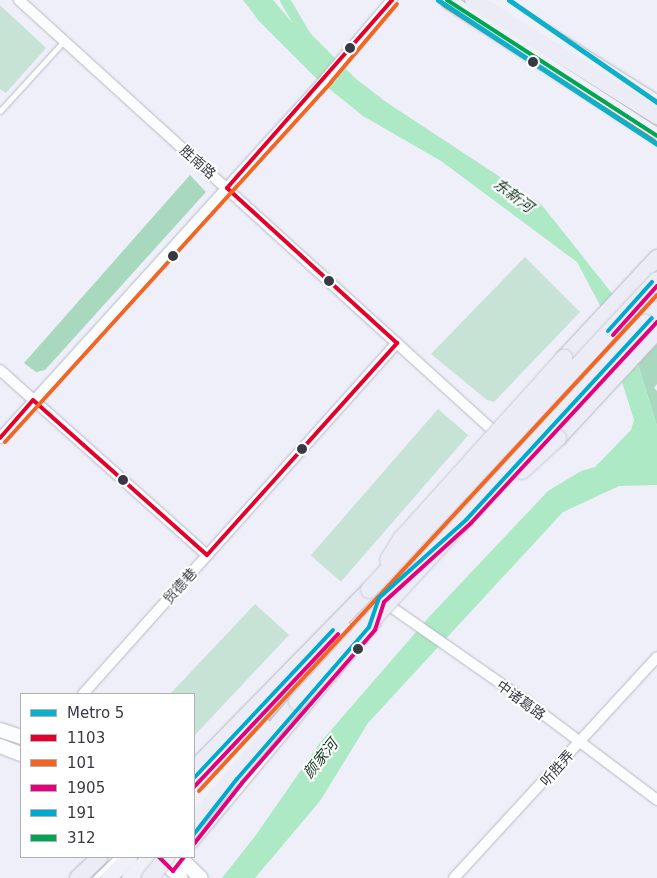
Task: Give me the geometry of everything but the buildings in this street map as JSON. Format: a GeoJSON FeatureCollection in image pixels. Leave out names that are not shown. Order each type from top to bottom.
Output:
{"type":"FeatureCollection","features":[{"type":"Feature","properties":{"kind":"highway"},"geometry":{"type":"LineString","coordinates":[[472,0],[652,106],[657,116]]}},
{"type":"Feature","properties":{"kind":"highway"},"geometry":{"type":"LineString","coordinates":[[369,590],[401,539],[657,258]]}},
{"type":"Feature","properties":{"kind":"highway"},"geometry":{"type":"LineString","coordinates":[[195,768],[369,590],[657,280]]}},
{"type":"Feature","properties":{"kind":"highway"},"geometry":{"type":"LineString","coordinates":[[195,822],[297,702],[657,309]]}},
{"type":"Feature","properties":{"kind":"highway"},"geometry":{"type":"LineString","coordinates":[[458,526],[558,438],[657,331]]}},
{"type":"Feature","properties":{"kind":"highway"},"geometry":{"type":"LineString","coordinates":[[78,878],[99,858]]}},
{"type":"Feature","properties":{"kind":"highway"},"geometry":{"type":"LineString","coordinates":[[150,878],[176,865]]}},
{"type":"Feature","properties":{"kind":"main road"},"geometry":{"type":"LineString","coordinates":[[447,0],[657,136]]}},
{"type":"Feature","properties":{"kind":"main road"},"geometry":{"type":"LineString","coordinates":[[494,0],[652,106]]}},
{"type":"Feature","properties":{"kind":"main road"},"geometry":{"type":"LineString","coordinates":[[195,786],[657,286]]}},
{"type":"Feature","properties":{"kind":"main road"},"geometry":{"type":"LineString","coordinates":[[195,805],[291,696],[384,602],[471,523],[657,322]]}},
{"type":"Feature","properties":{"kind":"main road"},"geometry":{"type":"LineString","coordinates":[[0,730],[20,737]]}},
{"type":"Feature","properties":{"kind":"main road"},"geometry":{"type":"LineString","coordinates":[[0,746],[20,754]]}},
{"type":"Feature","properties":{"kind":"main road"},"geometry":{"type":"LineString","coordinates":[[108,878],[128,858]]}},
{"type":"Feature","properties":{"kind":"main road"},"geometry":{"type":"LineString","coordinates":[[129,878],[148,858]]}},
{"type":"Feature","properties":{"kind":"main road"},"geometry":{"type":"LineString","coordinates":[[161,858],[199,876]]}},
{"type":"Feature","properties":{"kind":"street","name":"胜南路"},"geometry":{"type":"LineString","coordinates":[[19,0],[510,447]]}},
{"type":"Feature","properties":{"kind":"street"},"geometry":{"type":"LineString","coordinates":[[0,438],[347,55],[392,0]]}},
{"type":"Feature","properties":{"kind":"street","name":"贸德巷"},"geometry":{"type":"LineString","coordinates":[[84,693],[397,343]]}},
{"type":"Feature","properties":{"kind":"street"},"geometry":{"type":"LineString","coordinates":[[0,370],[207,556]]}},
{"type":"Feature","properties":{"kind":"street","name":"中诸葛路"},"geometry":{"type":"LineString","coordinates":[[384,602],[523,699],[579,744],[657,800]]}},
{"type":"Feature","properties":{"kind":"street","name":"听胜弄"},"geometry":{"type":"LineString","coordinates":[[454,878],[657,657]]}},
{"type":"Feature","properties":{"kind":"lane"},"geometry":{"type":"LineString","coordinates":[[0,111],[64,41]]}},
{"type":"Feature","properties":{"kind":"lane"},"geometry":{"type":"LineString","coordinates":[[195,843],[242,783],[375,630],[384,602]]}},
{"type":"Feature","properties":{"kind":"lane"},"geometry":{"type":"LineString","coordinates":[[95,878],[116,858]]}},
{"type":"Feature","properties":{"kind":"shaded area"},"geometry":{"type":"Polygon","coordinates":[[[0,5],[46,48],[6,93],[0,89],[0,5]]]}},
{"type":"Feature","properties":{"kind":"shaded area"},"geometry":{"type":"Polygon","coordinates":[[[190,175],[206,192],[45,370],[36,372],[24,363],[190,175]]]}},
{"type":"Feature","properties":{"kind":"shaded area"},"geometry":{"type":"Polygon","coordinates":[[[525,257],[580,312],[494,402],[487,400],[431,354],[525,257]]]}},
{"type":"Feature","properties":{"kind":"shaded area"},"geometry":{"type":"Polygon","coordinates":[[[657,344],[657,384],[654,388],[657,391],[657,426],[638,364],[657,344]]]}},
{"type":"Feature","properties":{"kind":"shaded area"},"geometry":{"type":"Polygon","coordinates":[[[438,409],[468,435],[341,582],[311,555],[438,409]]]}},
{"type":"Feature","properties":{"kind":"shaded area"},"geometry":{"type":"Polygon","coordinates":[[[255,604],[289,635],[195,735],[195,693],[171,693],[255,604]]]}},
{"type":"Feature","properties":{"kind":"water"},"geometry":{"type":"Polygon","coordinates":[[[243,0],[273,0],[326,62],[358,91],[383,100],[541,204],[614,296],[602,309],[577,262],[441,161],[363,116],[317,79],[259,21],[243,0]]]}},
{"type":"Feature","properties":{"kind":"water","name":"颜家河"},"geometry":{"type":"Polygon","coordinates":[[[638,364],[657,426],[657,485],[619,486],[563,512],[368,723],[320,801],[255,878],[222,878],[256,835],[319,744],[429,617],[548,491],[581,471],[595,467],[631,430],[634,420],[622,382],[638,364]]]}},
{"type":"Feature","properties":{"kind":"waterway","name":"东新河"},"geometry":{"type":"LineString","coordinates":[[285,0],[306,36],[353,83],[378,102]]}},
{"type":"Feature","properties":{"kind":"metro line","name":"5"},"geometry":{"type":"LineString","coordinates":[[438,0],[657,144]]}},
{"type":"Feature","properties":{"kind":"metro line","name":"5"},"geometry":{"type":"LineString","coordinates":[[509,0],[657,102]]}},
{"type":"Feature","properties":{"kind":"transit line","name":"1103"},"geometry":{"type":"LineString","coordinates":[[227,188],[392,0]]}},
{"type":"Feature","properties":{"kind":"transit line","name":"312"},"geometry":{"type":"LineString","coordinates":[[447,0],[657,136]]}},
{"type":"Feature","properties":{"kind":"transit line","name":"101"},"geometry":{"type":"LineString","coordinates":[[5,442],[331,82],[397,4]]}},
{"type":"Feature","properties":{"kind":"transit line","name":"101"},"geometry":{"type":"LineString","coordinates":[[444,5],[654,141]]}},
{"type":"Feature","properties":{"kind":"transit line","name":"1103"},"geometry":{"type":"LineString","coordinates":[[227,188],[397,343]]}},
{"type":"Feature","properties":{"kind":"transit line","name":"191"},"geometry":{"type":"LineString","coordinates":[[608,331],[652,282]]}},
{"type":"Feature","properties":{"kind":"transit line","name":"1905"},"geometry":{"type":"LineString","coordinates":[[613,335],[657,286]]}},
{"type":"Feature","properties":{"kind":"transit line","name":"101"},"geometry":{"type":"LineString","coordinates":[[199,791],[657,295]]}},
{"type":"Feature","properties":{"kind":"transit line","name":"191"},"geometry":{"type":"LineString","coordinates":[[195,833],[237,779],[369,627],[379,598],[467,519],[652,318]]}},
{"type":"Feature","properties":{"kind":"transit line","name":"1905"},"geometry":{"type":"LineString","coordinates":[[195,843],[242,783],[375,630],[384,602],[471,523],[657,322]]}},
{"type":"Feature","properties":{"kind":"transit line","name":"1103"},"geometry":{"type":"LineString","coordinates":[[207,555],[397,343]]}},
{"type":"Feature","properties":{"kind":"transit line","name":"1103"},"geometry":{"type":"LineString","coordinates":[[33,400],[207,555]]}},
{"type":"Feature","properties":{"kind":"transit line","name":"1103"},"geometry":{"type":"LineString","coordinates":[[0,438],[33,400]]}},
{"type":"Feature","properties":{"kind":"transit line","name":"191"},"geometry":{"type":"LineString","coordinates":[[195,777],[333,630]]}},
{"type":"Feature","properties":{"kind":"transit line","name":"1905"},"geometry":{"type":"LineString","coordinates":[[195,786],[338,634]]}},
{"type":"Feature","properties":{"kind":"transit line","name":"1905"},"geometry":{"type":"LineString","coordinates":[[160,858],[173,871],[183,858]]}}]}
